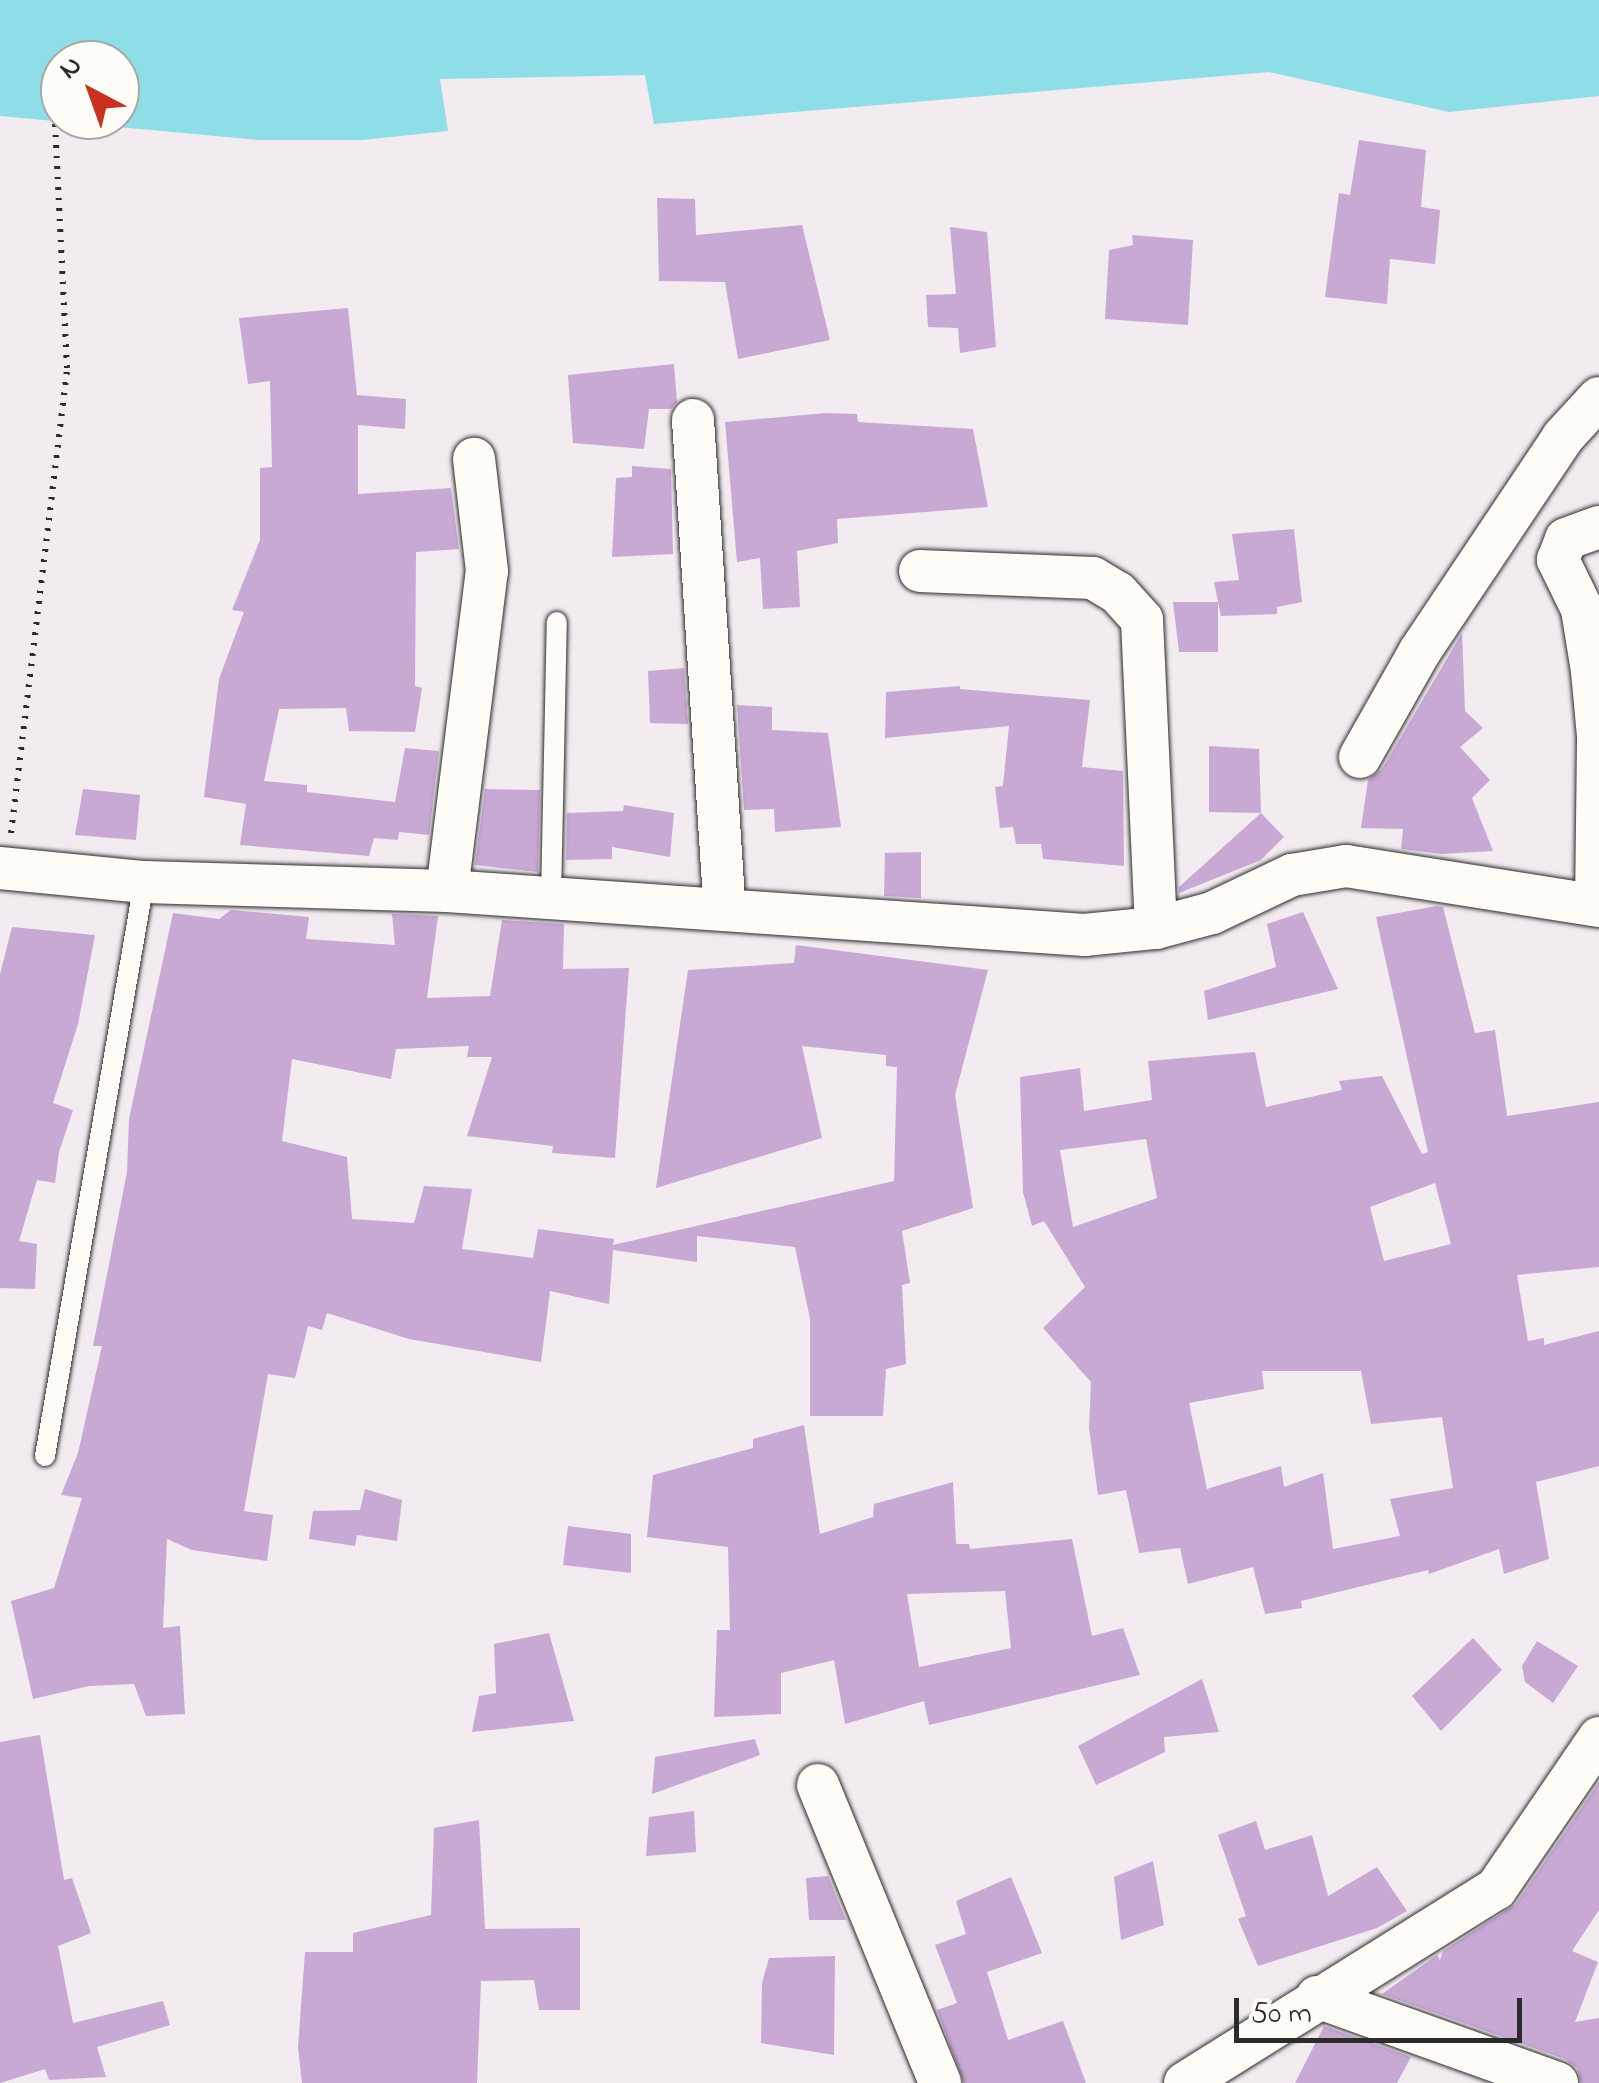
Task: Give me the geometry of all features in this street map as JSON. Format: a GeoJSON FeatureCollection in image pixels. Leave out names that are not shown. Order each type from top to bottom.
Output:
{"type":"FeatureCollection","features":[{"type":"Feature","properties":{"kind":"street"},"geometry":{"type":"LineString","coordinates":[[1360,757],[1420,651],[1562,437],[1599,398]]}},
{"type":"Feature","properties":{"kind":"street"},"geometry":{"type":"LineString","coordinates":[[693,420],[725,909]]}},
{"type":"Feature","properties":{"kind":"street"},"geometry":{"type":"LineString","coordinates":[[447,891],[488,570],[474,458]]}},
{"type":"Feature","properties":{"kind":"street"},"geometry":{"type":"LineString","coordinates":[[4,868],[144,882],[447,891],[1084,935],[1156,928],[1212,914],[1292,875],[1346,866],[1598,906],[1598,736],[1592,671],[1582,610],[1558,560],[1566,539],[1599,527]]}},
{"type":"Feature","properties":{"kind":"street"},"geometry":{"type":"LineString","coordinates":[[920,572],[1093,578],[1118,593],[1142,620],[1156,928]]}},
{"type":"Feature","properties":{"kind":"street"},"geometry":{"type":"LineString","coordinates":[[1191,2082],[1316,1998],[1496,1889],[1599,1738]]}},
{"type":"Feature","properties":{"kind":"street"},"geometry":{"type":"LineString","coordinates":[[818,1785],[940,2083]]}},
{"type":"Feature","properties":{"kind":"street"},"geometry":{"type":"LineString","coordinates":[[1316,1998],[1557,2083]]}},
{"type":"Feature","properties":{"kind":"lane"},"geometry":{"type":"LineString","coordinates":[[551,898],[557,622]]}},
{"type":"Feature","properties":{"kind":"lane"},"geometry":{"type":"LineString","coordinates":[[44,1456],[144,882]]}},
{"type":"Feature","properties":{"kind":"path"},"geometry":{"type":"LineString","coordinates":[[4,868],[36,652],[67,368],[56,140]]}},
{"type":"Feature","properties":{"kind":"water"},"geometry":{"type":"Polygon","coordinates":[[[0,0],[1599,0],[1599,96],[1449,112],[1269,72],[654,124],[645,75],[440,79],[448,131],[362,140],[258,140],[140,129],[140,40],[40,40],[40,120],[0,116],[0,0]]]}},
{"type":"Feature","properties":{"kind":"building"},"geometry":{"type":"Polygon","coordinates":[[[1359,140],[1426,150],[1421,207],[1440,210],[1435,264],[1390,259],[1387,304],[1325,297],[1339,193],[1350,195],[1359,140]]]}},
{"type":"Feature","properties":{"kind":"building"},"geometry":{"type":"Polygon","coordinates":[[[657,198],[695,199],[696,235],[802,225],[830,340],[738,359],[725,282],[659,281],[657,198]]]}},
{"type":"Feature","properties":{"kind":"building"},"geometry":{"type":"Polygon","coordinates":[[[950,227],[987,232],[996,347],[960,353],[958,328],[928,327],[926,295],[956,294],[950,227]]]}},
{"type":"Feature","properties":{"kind":"building"},"geometry":{"type":"Polygon","coordinates":[[[1132,235],[1193,240],[1188,325],[1105,319],[1109,250],[1133,245],[1132,235]]]}},
{"type":"Feature","properties":{"kind":"building"},"geometry":{"type":"Polygon","coordinates":[[[348,308],[357,395],[406,399],[405,429],[358,425],[358,494],[451,488],[459,549],[416,552],[415,686],[422,688],[415,732],[349,731],[346,708],[279,709],[264,781],[307,785],[307,792],[395,802],[405,748],[439,751],[429,835],[399,832],[398,840],[374,838],[369,856],[240,845],[246,804],[204,797],[219,679],[244,612],[232,610],[260,540],[260,468],[272,467],[270,381],[248,384],[239,318],[348,308]]]}},
{"type":"Feature","properties":{"kind":"building"},"geometry":{"type":"Polygon","coordinates":[[[674,364],[677,402],[671,409],[649,409],[644,449],[573,443],[568,375],[674,364]]]}},
{"type":"Feature","properties":{"kind":"building"},"geometry":{"type":"Polygon","coordinates":[[[857,414],[858,422],[973,429],[988,507],[837,519],[838,543],[797,551],[800,607],[763,609],[760,558],[737,562],[725,422],[857,414]]]}},
{"type":"Feature","properties":{"kind":"building"},"geometry":{"type":"Polygon","coordinates":[[[632,466],[671,469],[673,554],[612,557],[616,478],[632,477],[632,466]]]}},
{"type":"Feature","properties":{"kind":"building"},"geometry":{"type":"Polygon","coordinates":[[[1294,529],[1302,602],[1277,607],[1277,614],[1221,616],[1214,582],[1239,580],[1232,534],[1294,529]]]}},
{"type":"Feature","properties":{"kind":"building"},"geometry":{"type":"Polygon","coordinates":[[[1173,602],[1218,602],[1218,652],[1179,652],[1173,602]]]}},
{"type":"Feature","properties":{"kind":"building"},"geometry":{"type":"Polygon","coordinates":[[[1462,633],[1465,711],[1483,728],[1460,747],[1490,780],[1472,798],[1493,851],[1442,854],[1401,849],[1403,829],[1361,828],[1368,780],[1382,769],[1462,633]]]}},
{"type":"Feature","properties":{"kind":"building"},"geometry":{"type":"Polygon","coordinates":[[[684,668],[688,724],[650,723],[648,671],[684,668]]]}},
{"type":"Feature","properties":{"kind":"building"},"geometry":{"type":"Polygon","coordinates":[[[960,686],[1090,700],[1082,767],[1123,771],[1124,866],[1043,859],[1041,844],[1016,844],[1013,827],[1000,828],[995,787],[1003,786],[1009,726],[885,738],[886,692],[960,686]]]}},
{"type":"Feature","properties":{"kind":"building"},"geometry":{"type":"Polygon","coordinates":[[[737,705],[772,707],[772,730],[828,733],[841,827],[775,832],[774,809],[744,810],[737,705]]]}},
{"type":"Feature","properties":{"kind":"building"},"geometry":{"type":"Polygon","coordinates":[[[1209,746],[1259,749],[1261,813],[1209,812],[1209,746]]]}},
{"type":"Feature","properties":{"kind":"building"},"geometry":{"type":"Polygon","coordinates":[[[83,789],[140,795],[136,840],[75,835],[83,789]]]}},
{"type":"Feature","properties":{"kind":"building"},"geometry":{"type":"Polygon","coordinates":[[[485,789],[540,790],[538,872],[475,865],[485,789]]]}},
{"type":"Feature","properties":{"kind":"building"},"geometry":{"type":"Polygon","coordinates":[[[624,805],[674,813],[670,857],[612,847],[612,859],[566,860],[567,813],[623,811],[624,805]]]}},
{"type":"Feature","properties":{"kind":"building"},"geometry":{"type":"Polygon","coordinates":[[[1261,813],[1284,837],[1261,860],[1179,893],[1179,887],[1261,813]]]}},
{"type":"Feature","properties":{"kind":"building"},"geometry":{"type":"Polygon","coordinates":[[[921,852],[921,898],[884,896],[885,853],[921,852]]]}},
{"type":"Feature","properties":{"kind":"building"},"geometry":{"type":"Polygon","coordinates":[[[1443,907],[1475,1033],[1495,1030],[1507,1116],[1599,1102],[1599,1267],[1517,1275],[1528,1341],[1544,1338],[1544,1345],[1599,1331],[1599,1466],[1536,1482],[1549,1559],[1504,1574],[1499,1549],[1429,1574],[1428,1570],[1301,1601],[1302,1608],[1265,1614],[1253,1567],[1188,1584],[1180,1548],[1139,1553],[1126,1490],[1098,1495],[1089,1428],[1091,1382],[1043,1328],[1085,1287],[1044,1221],[1032,1226],[1023,1192],[1020,1077],[1080,1068],[1084,1111],[1152,1100],[1148,1061],[1255,1052],[1266,1107],[1342,1090],[1339,1081],[1382,1076],[1422,1154],[1428,1152],[1376,917],[1443,907]],[[1146,1139],[1060,1150],[1073,1227],[1157,1198],[1146,1139]],[[1435,1183],[1370,1207],[1384,1261],[1451,1244],[1435,1183]],[[1262,1371],[1264,1389],[1189,1403],[1207,1489],[1281,1466],[1284,1487],[1323,1473],[1333,1549],[1400,1536],[1390,1499],[1453,1488],[1442,1417],[1371,1424],[1361,1371],[1262,1371]]]}},
{"type":"Feature","properties":{"kind":"building"},"geometry":{"type":"Polygon","coordinates":[[[231,910],[309,917],[306,939],[395,945],[392,914],[438,916],[427,998],[490,996],[502,920],[564,924],[563,969],[629,968],[615,1158],[552,1153],[553,1146],[467,1136],[492,1057],[467,1057],[469,1046],[396,1049],[391,1079],[292,1059],[282,1141],[347,1157],[352,1219],[414,1223],[424,1186],[472,1189],[462,1249],[533,1258],[538,1229],[614,1239],[613,1245],[894,1181],[897,1067],[886,1066],[886,1055],[802,1046],[822,1138],[656,1188],[688,970],[794,963],[796,945],[988,970],[955,1095],[973,1208],[902,1231],[910,1283],[902,1285],[906,1364],[886,1369],[883,1416],[810,1416],[810,1319],[795,1247],[697,1236],[697,1262],[613,1250],[609,1304],[550,1291],[541,1362],[409,1339],[327,1313],[322,1330],[308,1326],[295,1378],[268,1374],[244,1511],[273,1515],[267,1561],[192,1550],[167,1539],[163,1628],[180,1626],[185,1714],[146,1716],[134,1684],[89,1686],[33,1699],[11,1601],[54,1588],[82,1498],[61,1495],[78,1453],[102,1346],[93,1346],[127,1172],[129,1119],[173,913],[219,919],[231,910]]]}},
{"type":"Feature","properties":{"kind":"building"},"geometry":{"type":"Polygon","coordinates":[[[1303,912],[1338,989],[1208,1020],[1204,991],[1276,967],[1267,924],[1303,912]]]}},
{"type":"Feature","properties":{"kind":"building"},"geometry":{"type":"Polygon","coordinates":[[[12,927],[95,935],[78,1024],[53,1103],[73,1110],[59,1152],[55,1183],[37,1180],[19,1241],[37,1244],[35,1289],[0,1288],[0,974],[12,927]]]}},
{"type":"Feature","properties":{"kind":"building"},"geometry":{"type":"Polygon","coordinates":[[[804,1425],[820,1534],[873,1517],[874,1504],[953,1482],[956,1544],[969,1544],[970,1549],[1072,1539],[1092,1636],[1123,1628],[1140,1675],[929,1725],[924,1701],[845,1724],[834,1660],[781,1673],[781,1714],[714,1717],[717,1630],[730,1630],[728,1547],[647,1537],[653,1475],[753,1448],[753,1439],[804,1425]],[[1005,1591],[907,1594],[919,1667],[1011,1648],[1005,1591]]]}},
{"type":"Feature","properties":{"kind":"building"},"geometry":{"type":"Polygon","coordinates":[[[365,1489],[402,1500],[397,1541],[357,1535],[355,1546],[309,1539],[313,1511],[360,1510],[365,1489]]]}},
{"type":"Feature","properties":{"kind":"building"},"geometry":{"type":"Polygon","coordinates":[[[568,1526],[631,1534],[631,1573],[563,1565],[568,1526]]]}},
{"type":"Feature","properties":{"kind":"building"},"geometry":{"type":"Polygon","coordinates":[[[549,1633],[574,1721],[472,1732],[479,1696],[496,1693],[494,1644],[549,1633]]]}},
{"type":"Feature","properties":{"kind":"building"},"geometry":{"type":"Polygon","coordinates":[[[1473,1638],[1502,1670],[1441,1731],[1412,1696],[1473,1638]]]}},
{"type":"Feature","properties":{"kind":"building"},"geometry":{"type":"Polygon","coordinates":[[[1537,1641],[1578,1666],[1553,1703],[1525,1682],[1522,1666],[1537,1641]]]}},
{"type":"Feature","properties":{"kind":"building"},"geometry":{"type":"Polygon","coordinates":[[[1202,1679],[1219,1732],[1164,1737],[1165,1752],[1096,1785],[1078,1746],[1202,1679]]]}},
{"type":"Feature","properties":{"kind":"building"},"geometry":{"type":"Polygon","coordinates":[[[40,1735],[64,1880],[72,1878],[91,1933],[58,1946],[73,2023],[163,2001],[170,2025],[97,2047],[106,2077],[49,2080],[45,2069],[0,2083],[0,1742],[40,1735]]]}},
{"type":"Feature","properties":{"kind":"building"},"geometry":{"type":"Polygon","coordinates":[[[755,1739],[760,1755],[652,1794],[655,1757],[755,1739]]]}},
{"type":"Feature","properties":{"kind":"building"},"geometry":{"type":"Polygon","coordinates":[[[1599,1782],[1599,1910],[1572,1951],[1598,1962],[1575,2022],[1599,2018],[1599,2083],[1581,2083],[1577,2068],[1565,2059],[1382,1994],[1437,1955],[1440,1960],[1443,1951],[1516,1904],[1599,1782]]]}},
{"type":"Feature","properties":{"kind":"building"},"geometry":{"type":"Polygon","coordinates":[[[694,1811],[696,1852],[646,1856],[649,1817],[694,1811]]]}},
{"type":"Feature","properties":{"kind":"building"},"geometry":{"type":"Polygon","coordinates":[[[479,1820],[485,1929],[580,1928],[580,2010],[539,2010],[534,1980],[481,1981],[477,2083],[302,2083],[298,2047],[305,1952],[353,1952],[353,1933],[431,1915],[434,1828],[479,1820]]]}},
{"type":"Feature","properties":{"kind":"building"},"geometry":{"type":"Polygon","coordinates":[[[1256,1821],[1265,1850],[1312,1835],[1328,1896],[1377,1867],[1407,1911],[1377,1928],[1258,1966],[1238,1919],[1246,1916],[1218,1835],[1256,1821]]]}},
{"type":"Feature","properties":{"kind":"building"},"geometry":{"type":"Polygon","coordinates":[[[1153,1861],[1164,1925],[1121,1940],[1114,1877],[1153,1861]]]}},
{"type":"Feature","properties":{"kind":"building"},"geometry":{"type":"Polygon","coordinates":[[[828,1876],[846,1920],[809,1920],[806,1878],[828,1876]]]}},
{"type":"Feature","properties":{"kind":"building"},"geometry":{"type":"Polygon","coordinates":[[[1011,1877],[1042,1953],[987,1972],[1008,2040],[1063,2021],[1086,2083],[964,2083],[937,2010],[957,2003],[935,1945],[966,1934],[956,1901],[1011,1877]]]}},
{"type":"Feature","properties":{"kind":"building"},"geometry":{"type":"Polygon","coordinates":[[[835,1956],[834,2055],[761,2043],[762,1983],[769,1958],[835,1956]]]}},
{"type":"Feature","properties":{"kind":"building"},"geometry":{"type":"Polygon","coordinates":[[[1324,2026],[1411,2057],[1397,2083],[1295,2083],[1324,2026]]]}}]}
